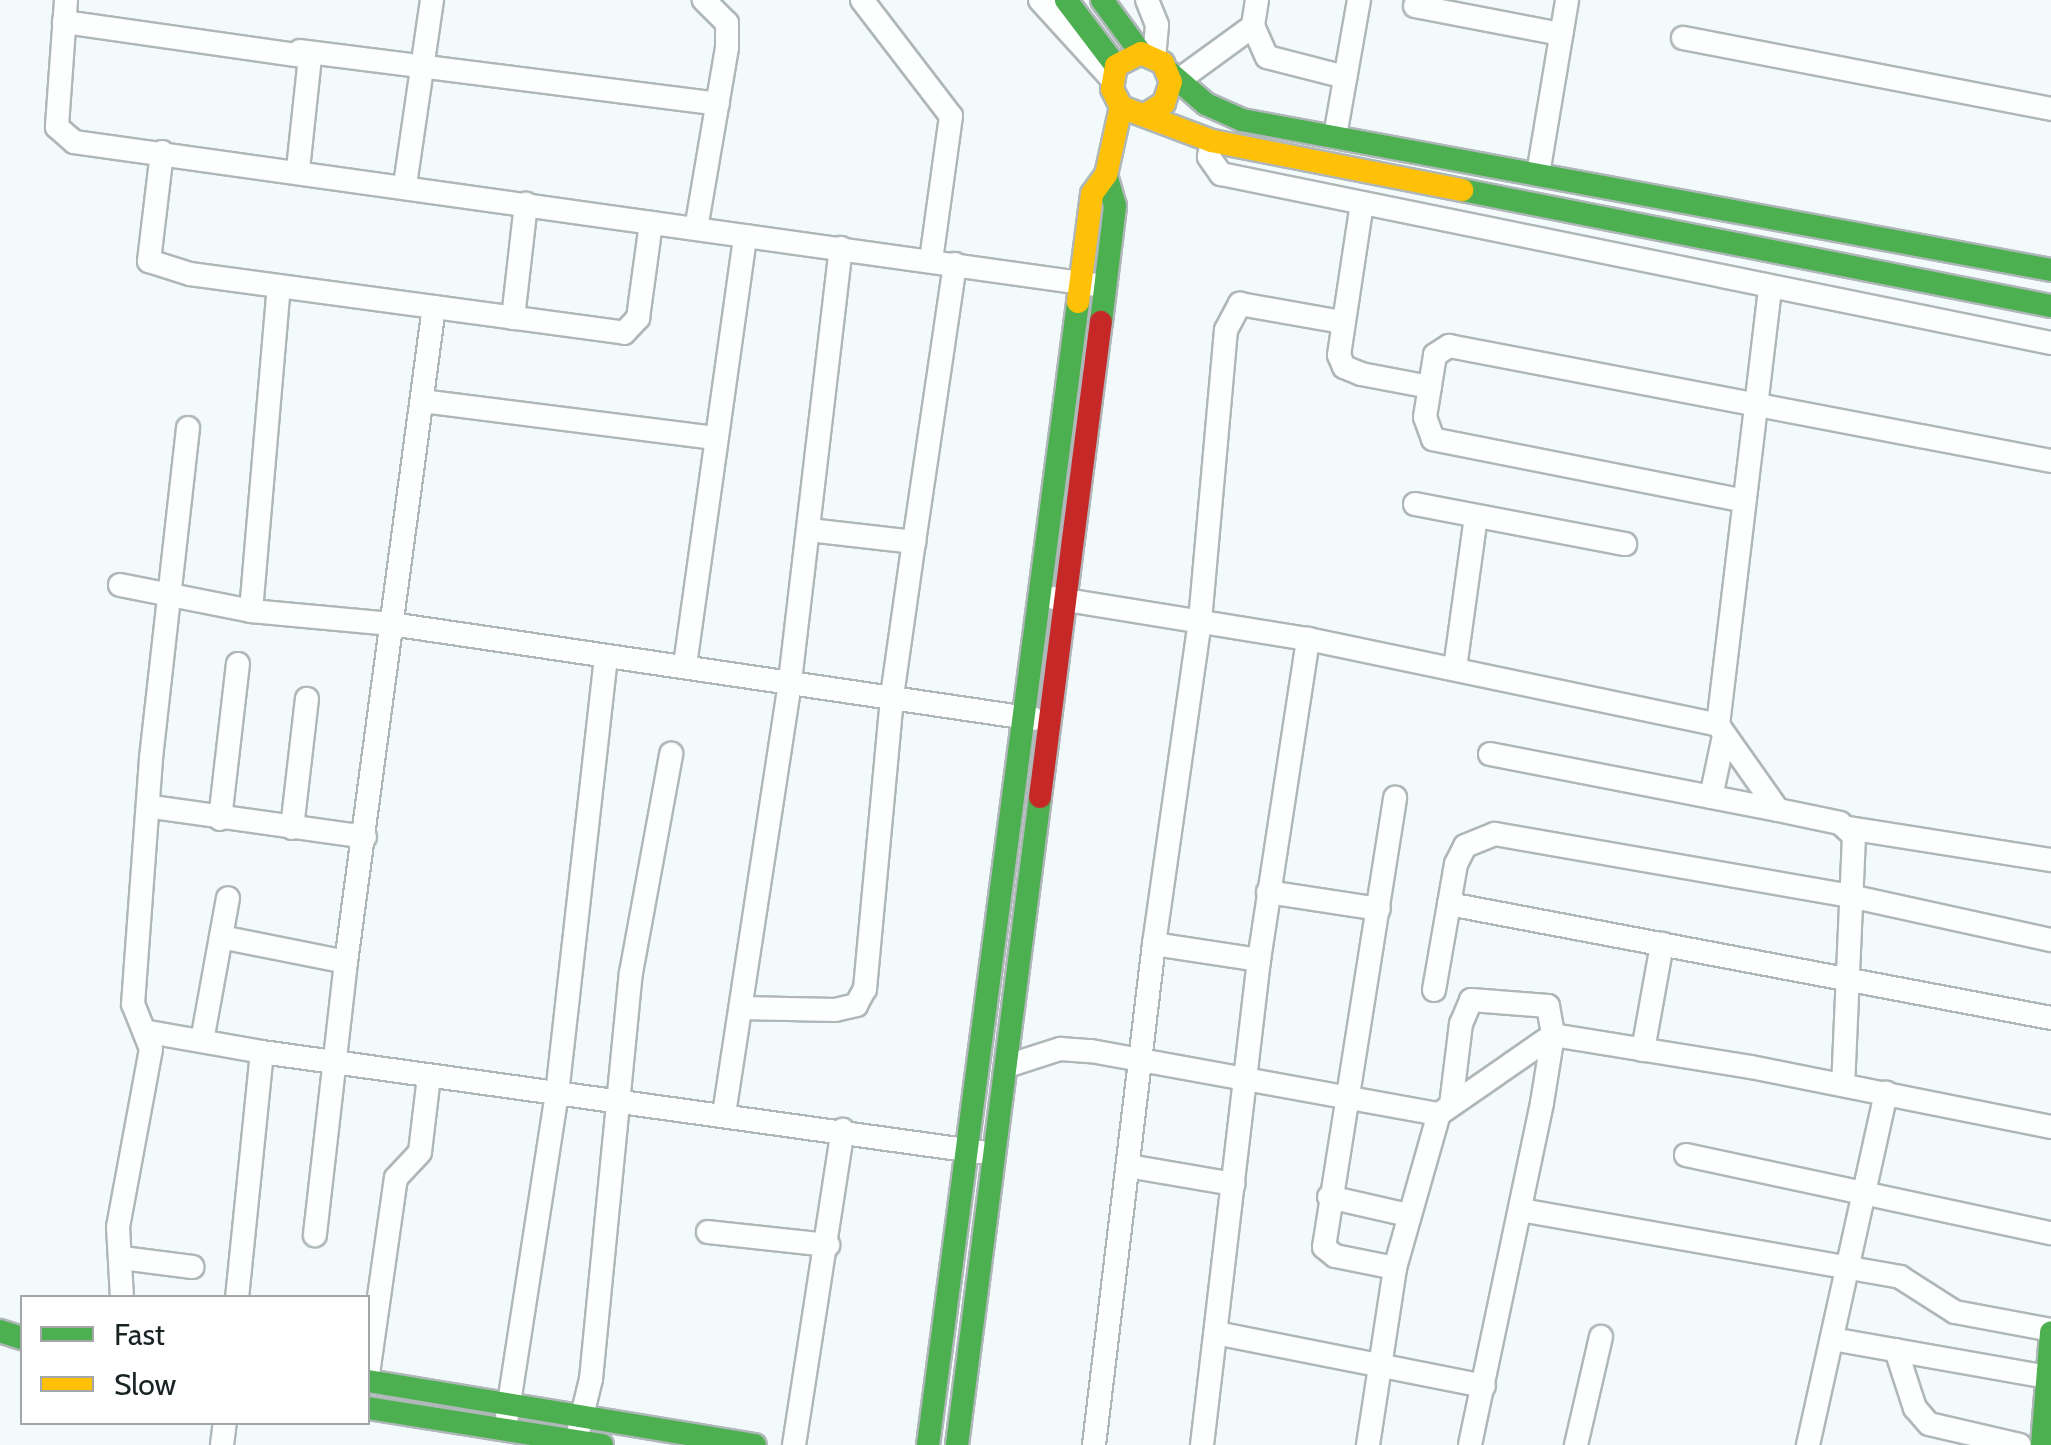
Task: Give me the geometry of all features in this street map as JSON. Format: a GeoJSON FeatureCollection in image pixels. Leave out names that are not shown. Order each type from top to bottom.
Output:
{"type":"FeatureCollection","features":[{"type":"Feature","properties":{"kind":"street"},"geometry":{"type":"LineString","coordinates":[[405,185],[432,0]]}},
{"type":"Feature","properties":{"kind":"street"},"geometry":{"type":"LineString","coordinates":[[696,229],[718,104],[727,23],[704,0]]}},
{"type":"Feature","properties":{"kind":"street"},"geometry":{"type":"LineString","coordinates":[[862,0],[951,116],[931,260]]}},
{"type":"Feature","properties":{"kind":"street"},"geometry":{"type":"LineString","coordinates":[[1040,0],[1114,72]]}},
{"type":"Feature","properties":{"kind":"street"},"geometry":{"type":"LineString","coordinates":[[957,1445],[1068,600],[1094,285],[1092,194],[1108,164],[1121,107],[1114,72],[1066,0]]}},
{"type":"Feature","properties":{"kind":"street"},"geometry":{"type":"LineString","coordinates":[[1102,0],[1161,66],[1206,104],[1242,120],[2051,270]]}},
{"type":"Feature","properties":{"kind":"street"},"geometry":{"type":"LineString","coordinates":[[1147,0],[1157,25],[1164,103],[1148,113]]}},
{"type":"Feature","properties":{"kind":"street"},"geometry":{"type":"LineString","coordinates":[[1257,0],[1253,26],[1267,57],[1345,77]]}},
{"type":"Feature","properties":{"kind":"street"},"geometry":{"type":"LineString","coordinates":[[1335,136],[1359,0]]}},
{"type":"Feature","properties":{"kind":"street"},"geometry":{"type":"LineString","coordinates":[[1538,174],[1567,0]]}},
{"type":"Feature","properties":{"kind":"street"},"geometry":{"type":"LineString","coordinates":[[1415,6],[1561,34]]}},
{"type":"Feature","properties":{"kind":"street"},"geometry":{"type":"LineString","coordinates":[[718,104],[300,52],[65,11],[58,126],[62,136],[162,152],[1094,285]]}},
{"type":"Feature","properties":{"kind":"street"},"geometry":{"type":"LineString","coordinates":[[1114,72],[1161,66],[1253,26]]}},
{"type":"Feature","properties":{"kind":"street"},"geometry":{"type":"LineString","coordinates":[[1683,38],[2051,108]]}},
{"type":"Feature","properties":{"kind":"street"},"geometry":{"type":"LineString","coordinates":[[298,170],[310,57],[300,52]]}},
{"type":"Feature","properties":{"kind":"street"},"geometry":{"type":"LineString","coordinates":[[1121,107],[1148,113],[1172,128],[1212,141],[2051,306]]}},
{"type":"Feature","properties":{"kind":"street"},"geometry":{"type":"LineString","coordinates":[[1108,164],[1136,135],[1172,128]]}},
{"type":"Feature","properties":{"kind":"street"},"geometry":{"type":"LineString","coordinates":[[1212,141],[1209,156],[1221,174],[2051,344]]}},
{"type":"Feature","properties":{"kind":"street"},"geometry":{"type":"LineString","coordinates":[[162,152],[149,261],[170,270],[279,286],[611,332],[634,327],[650,223]]}},
{"type":"Feature","properties":{"kind":"street"},"geometry":{"type":"LineString","coordinates":[[1362,203],[1338,354],[1344,367],[1430,386]]}},
{"type":"Feature","properties":{"kind":"street"},"geometry":{"type":"LineString","coordinates":[[513,318],[526,204]]}},
{"type":"Feature","properties":{"kind":"street"},"geometry":{"type":"LineString","coordinates":[[685,665],[744,236]]}},
{"type":"Feature","properties":{"kind":"street"},"geometry":{"type":"LineString","coordinates":[[724,1114],[790,680],[840,248]]}},
{"type":"Feature","properties":{"kind":"street"},"geometry":{"type":"LineString","coordinates":[[740,1008],[835,1010],[856,1005],[865,989],[892,696],[955,264]]}},
{"type":"Feature","properties":{"kind":"street"},"geometry":{"type":"LineString","coordinates":[[928,1445],[1041,596],[1094,285]]}},
{"type":"Feature","properties":{"kind":"street"},"geometry":{"type":"LineString","coordinates":[[251,610],[279,286]]}},
{"type":"Feature","properties":{"kind":"street"},"geometry":{"type":"LineString","coordinates":[[1710,797],[1721,731],[1751,403],[1770,287]]}},
{"type":"Feature","properties":{"kind":"street"},"geometry":{"type":"LineString","coordinates":[[1094,1445],[1154,944],[1200,621],[1231,312],[1252,303],[1342,322]]}},
{"type":"Feature","properties":{"kind":"street"},"geometry":{"type":"LineString","coordinates":[[314,1235],[346,962],[434,307]]}},
{"type":"Feature","properties":{"kind":"street"},"geometry":{"type":"LineString","coordinates":[[1740,500],[1443,443],[1426,426],[1434,355],[1448,346],[2051,461]]}},
{"type":"Feature","properties":{"kind":"street"},"geometry":{"type":"LineString","coordinates":[[422,401],[716,438]]}},
{"type":"Feature","properties":{"kind":"street"},"geometry":{"type":"LineString","coordinates":[[122,1295],[118,1227],[149,1032],[133,1004],[152,807],[151,758],[174,597],[188,428]]}},
{"type":"Feature","properties":{"kind":"street"},"geometry":{"type":"LineString","coordinates":[[1415,504],[1625,544]]}},
{"type":"Feature","properties":{"kind":"street"},"geometry":{"type":"LineString","coordinates":[[1455,668],[1476,516]]}},
{"type":"Feature","properties":{"kind":"street"},"geometry":{"type":"LineString","coordinates":[[809,530],[914,542]]}},
{"type":"Feature","properties":{"kind":"street"},"geometry":{"type":"LineString","coordinates":[[120,584],[251,610],[391,624],[606,658],[685,665],[1052,722]]}},
{"type":"Feature","properties":{"kind":"street"},"geometry":{"type":"LineString","coordinates":[[1041,596],[1308,639],[1455,668],[1721,731],[1778,810]]}},
{"type":"Feature","properties":{"kind":"street"},"geometry":{"type":"LineString","coordinates":[[1202,1445],[1259,960],[1308,639]]}},
{"type":"Feature","properties":{"kind":"street"},"geometry":{"type":"LineString","coordinates":[[505,1429],[557,1094],[606,658]]}},
{"type":"Feature","properties":{"kind":"street"},"geometry":{"type":"LineString","coordinates":[[220,819],[238,664]]}},
{"type":"Feature","properties":{"kind":"street"},"geometry":{"type":"LineString","coordinates":[[292,828],[307,699]]}},
{"type":"Feature","properties":{"kind":"street"},"geometry":{"type":"LineString","coordinates":[[572,1443],[586,1416],[630,974],[671,754]]}},
{"type":"Feature","properties":{"kind":"street"},"geometry":{"type":"LineString","coordinates":[[1490,754],[1778,810],[1849,828],[2051,860]]}},
{"type":"Feature","properties":{"kind":"street"},"geometry":{"type":"LineString","coordinates":[[1394,1268],[1328,1252],[1329,1197],[1350,1098],[1395,798]]}},
{"type":"Feature","properties":{"kind":"street"},"geometry":{"type":"LineString","coordinates":[[152,807],[365,838]]}},
{"type":"Feature","properties":{"kind":"street"},"geometry":{"type":"LineString","coordinates":[[1843,1084],[1855,897],[1849,828]]}},
{"type":"Feature","properties":{"kind":"street"},"geometry":{"type":"LineString","coordinates":[[1434,990],[1449,904],[1465,846],[1495,834],[1855,897],[2051,940]]}},
{"type":"Feature","properties":{"kind":"street"},"geometry":{"type":"LineString","coordinates":[[1268,892],[1378,909]]}},
{"type":"Feature","properties":{"kind":"street"},"geometry":{"type":"LineString","coordinates":[[202,1041],[228,898]]}},
{"type":"Feature","properties":{"kind":"street"},"geometry":{"type":"LineString","coordinates":[[1449,904],[2051,1018]]}},
{"type":"Feature","properties":{"kind":"street"},"geometry":{"type":"LineString","coordinates":[[221,937],[346,962]]}},
{"type":"Feature","properties":{"kind":"street"},"geometry":{"type":"LineString","coordinates":[[1154,944],[1259,960]]}},
{"type":"Feature","properties":{"kind":"street"},"geometry":{"type":"LineString","coordinates":[[1643,1050],[1662,944]]}},
{"type":"Feature","properties":{"kind":"street"},"geometry":{"type":"LineString","coordinates":[[1368,1445],[1394,1268],[1445,1109],[1461,1024],[1471,1000],[1548,1006],[1553,1036],[1522,1210],[1470,1445]]}},
{"type":"Feature","properties":{"kind":"street"},"geometry":{"type":"LineString","coordinates":[[149,1032],[262,1052],[995,1154]]}},
{"type":"Feature","properties":{"kind":"street"},"geometry":{"type":"LineString","coordinates":[[1007,1066],[1060,1049],[1141,1058],[1350,1098],[1445,1109],[1553,1036],[1843,1084],[2051,1127]]}},
{"type":"Feature","properties":{"kind":"street"},"geometry":{"type":"LineString","coordinates":[[237,1295],[262,1052]]}},
{"type":"Feature","properties":{"kind":"street"},"geometry":{"type":"LineString","coordinates":[[370,1364],[396,1178],[420,1152],[429,1076]]}},
{"type":"Feature","properties":{"kind":"street"},"geometry":{"type":"LineString","coordinates":[[1808,1445],[1886,1093]]}},
{"type":"Feature","properties":{"kind":"street"},"geometry":{"type":"LineString","coordinates":[[794,1445],[843,1130]]}},
{"type":"Feature","properties":{"kind":"street"},"geometry":{"type":"LineString","coordinates":[[1686,1155],[2051,1233]]}},
{"type":"Feature","properties":{"kind":"street"},"geometry":{"type":"LineString","coordinates":[[1128,1166],[1233,1184]]}},
{"type":"Feature","properties":{"kind":"street"},"geometry":{"type":"LineString","coordinates":[[1329,1197],[1408,1215]]}},
{"type":"Feature","properties":{"kind":"street"},"geometry":{"type":"LineString","coordinates":[[1522,1210],[1910,1280],[1955,1312],[2051,1331],[2042,1445]]}},
{"type":"Feature","properties":{"kind":"street"},"geometry":{"type":"LineString","coordinates":[[708,1232],[828,1245]]}},
{"type":"Feature","properties":{"kind":"street"},"geometry":{"type":"LineString","coordinates":[[122,1258],[192,1267]]}},
{"type":"Feature","properties":{"kind":"street"},"geometry":{"type":"LineString","coordinates":[[1216,1333],[1484,1386]]}},
{"type":"Feature","properties":{"kind":"street"},"geometry":{"type":"LineString","coordinates":[[1576,1445],[1601,1337]]}},
{"type":"Feature","properties":{"kind":"street"},"geometry":{"type":"LineString","coordinates":[[1832,1339],[2047,1377]]}},
{"type":"Feature","properties":{"kind":"street"},"geometry":{"type":"LineString","coordinates":[[1896,1350],[1915,1408],[1928,1424],[2020,1445]]}},
{"type":"Feature","properties":{"kind":"street"},"geometry":{"type":"LineString","coordinates":[[370,1378],[755,1445]]}},
{"type":"Feature","properties":{"kind":"street"},"geometry":{"type":"LineString","coordinates":[[370,1408],[602,1445]]}},
{"type":"Feature","properties":{"kind":"traffic: fast"},"geometry":{"type":"LineString","coordinates":[[1066,0],[1116,66]]}},
{"type":"Feature","properties":{"kind":"traffic: fast"},"geometry":{"type":"LineString","coordinates":[[1102,0],[1141,53]]}},
{"type":"Feature","properties":{"kind":"traffic: fast"},"geometry":{"type":"LineString","coordinates":[[1169,72],[1206,104],[1242,120],[2051,270]]}},
{"type":"Feature","properties":{"kind":"traffic: fast"},"geometry":{"type":"LineString","coordinates":[[1101,322],[1115,206],[1106,175]]}},
{"type":"Feature","properties":{"kind":"traffic: fast"},"geometry":{"type":"LineString","coordinates":[[1462,190],[2051,306]]}},
{"type":"Feature","properties":{"kind":"traffic: fast"},"geometry":{"type":"LineString","coordinates":[[928,1445],[1078,302]]}},
{"type":"Feature","properties":{"kind":"traffic: fast"},"geometry":{"type":"LineString","coordinates":[[957,1445],[1040,797]]}},
{"type":"Feature","properties":{"kind":"traffic: fast"},"geometry":{"type":"LineString","coordinates":[[0,1331],[20,1337]]}},
{"type":"Feature","properties":{"kind":"traffic: fast"},"geometry":{"type":"LineString","coordinates":[[2042,1445],[2051,1332]]}},
{"type":"Feature","properties":{"kind":"traffic: fast"},"geometry":{"type":"LineString","coordinates":[[370,1381],[755,1445]]}},
{"type":"Feature","properties":{"kind":"traffic: fast"},"geometry":{"type":"LineString","coordinates":[[370,1408],[602,1445]]}},
{"type":"Feature","properties":{"kind":"traffic: slow"},"geometry":{"type":"LineString","coordinates":[[1148,113],[1164,103],[1171,82],[1163,63],[1141,53],[1116,66],[1112,89],[1121,107],[1212,141],[1462,190]]}},
{"type":"Feature","properties":{"kind":"traffic: slow"},"geometry":{"type":"LineString","coordinates":[[1078,302],[1092,194],[1106,175],[1121,107]]}},
{"type":"Feature","properties":{"kind":"traffic: jam"},"geometry":{"type":"LineString","coordinates":[[1040,797],[1101,322]]}}]}
